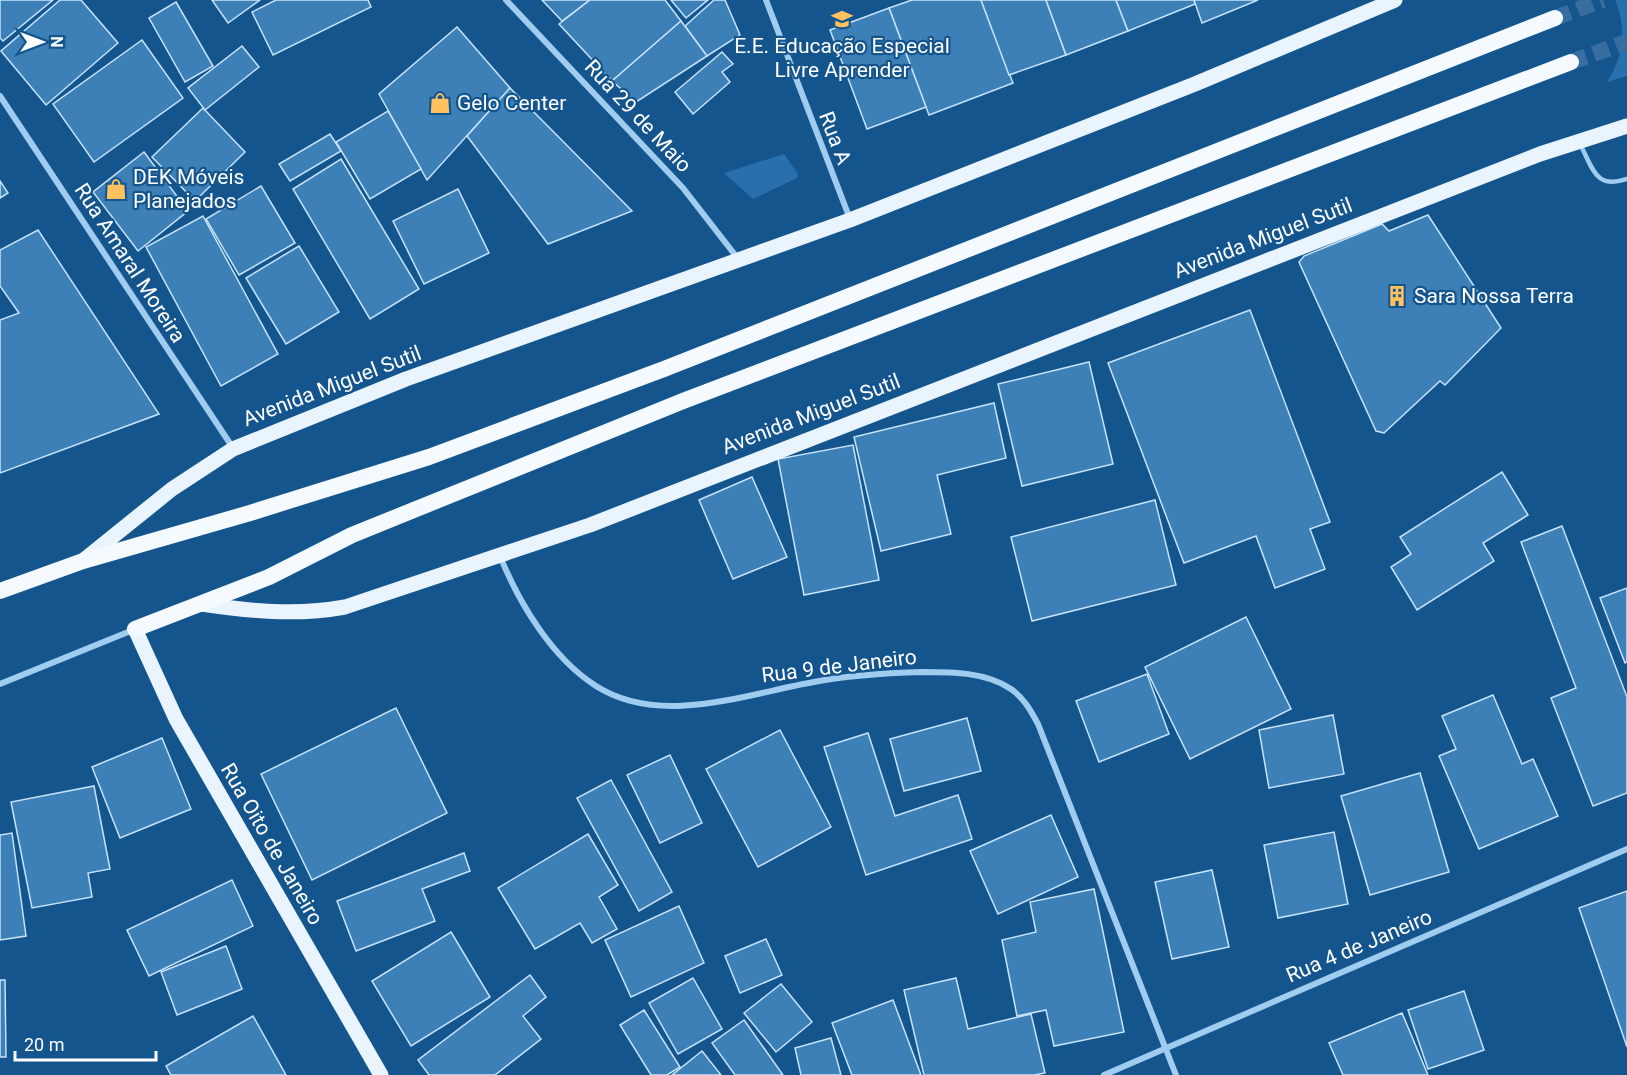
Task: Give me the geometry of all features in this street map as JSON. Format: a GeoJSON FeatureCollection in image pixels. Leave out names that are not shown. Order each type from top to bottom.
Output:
{"type":"FeatureCollection","features":[{"type":"Feature","properties":{"kind":"highway","name":"Avenida Miguel Sutil"},"geometry":{"type":"LineString","coordinates":[[0,591],[82,561],[250,513],[429,457],[664,369],[1555,18]]}},
{"type":"Feature","properties":{"kind":"highway"},"geometry":{"type":"LineString","coordinates":[[201,604],[269,577],[351,535],[672,406],[1571,63]]}},
{"type":"Feature","properties":{"kind":"highway","name":"Avenida Miguel Sutil"},"geometry":{"type":"LineString","coordinates":[[135,629],[201,604]]}},
{"type":"Feature","properties":{"kind":"main road","name":"Avenida Miguel Sutil"},"geometry":{"type":"LineString","coordinates":[[82,561],[172,489],[233,449],[406,380],[850,220],[1194,84],[1395,0]]}},
{"type":"Feature","properties":{"kind":"main road","name":"Avenida Miguel Sutil"},"geometry":{"type":"LineString","coordinates":[[201,604],[279,613],[313,613],[334,609],[590,525],[1528,159],[1627,126]]}},
{"type":"Feature","properties":{"kind":"main road","name":"Rua Oito de Janeiro"},"geometry":{"type":"LineString","coordinates":[[135,629],[176,719],[381,1075]]}},
{"type":"Feature","properties":{"kind":"street","name":"Rua 29 de Maio"},"geometry":{"type":"LineString","coordinates":[[506,0],[683,188],[740,260]]}},
{"type":"Feature","properties":{"kind":"street","name":"Rua A"},"geometry":{"type":"LineString","coordinates":[[766,0],[850,220]]}},
{"type":"Feature","properties":{"kind":"street","name":"Rua Amaral Moreira"},"geometry":{"type":"LineString","coordinates":[[0,96],[233,449]]}},
{"type":"Feature","properties":{"kind":"street","name":"Rua 9 de Janeiro"},"geometry":{"type":"LineString","coordinates":[[500,555],[528,610],[564,660],[596,687],[624,699],[660,705],[698,704],[817,681],[892,673],[962,674],[990,678],[1011,689],[1025,701],[1038,724],[1176,1075]]}},
{"type":"Feature","properties":{"kind":"street","name":"Avenida Miguel Sutil"},"geometry":{"type":"LineString","coordinates":[[0,684],[135,629]]}},
{"type":"Feature","properties":{"kind":"street","name":"Rua 4 de Janeiro"},"geometry":{"type":"LineString","coordinates":[[1104,1075],[1627,849]]}},
{"type":"Feature","properties":{"kind":"lane"},"geometry":{"type":"LineString","coordinates":[[1579,142],[1599,180],[1606,183],[1627,179]]}},
{"type":"Feature","properties":{"kind":"shaded area"},"geometry":{"type":"Polygon","coordinates":[[[1615,0],[1627,0],[1627,76],[1607,82],[1617,62],[1622,42],[1621,21],[1615,0]]]}},
{"type":"Feature","properties":{"kind":"shaded area"},"geometry":{"type":"Polygon","coordinates":[[[784,154],[798,174],[797,178],[753,199],[724,173],[784,154]]]}},
{"type":"Feature","properties":{"kind":"building"},"geometry":{"type":"Polygon","coordinates":[[[0,0],[53,0],[3,41],[0,38],[0,0]]]}},
{"type":"Feature","properties":{"kind":"building"},"geometry":{"type":"Polygon","coordinates":[[[60,0],[81,0],[118,43],[46,105],[1,51],[60,0]]]}},
{"type":"Feature","properties":{"kind":"building"},"geometry":{"type":"Polygon","coordinates":[[[212,0],[260,0],[228,23],[212,0]]]}},
{"type":"Feature","properties":{"kind":"building"},"geometry":{"type":"Polygon","coordinates":[[[276,0],[368,0],[371,7],[273,55],[252,12],[276,0]]]}},
{"type":"Feature","properties":{"kind":"building"},"geometry":{"type":"Polygon","coordinates":[[[542,0],[590,0],[562,21],[542,0]]]}},
{"type":"Feature","properties":{"kind":"building"},"geometry":{"type":"Polygon","coordinates":[[[590,0],[665,0],[681,21],[612,81],[559,24],[590,0]]]}},
{"type":"Feature","properties":{"kind":"building"},"geometry":{"type":"Polygon","coordinates":[[[671,0],[708,0],[686,18],[671,0]]]}},
{"type":"Feature","properties":{"kind":"building"},"geometry":{"type":"Polygon","coordinates":[[[714,0],[725,0],[740,35],[707,56],[685,26],[714,0]]]}},
{"type":"Feature","properties":{"kind":"building"},"geometry":{"type":"Polygon","coordinates":[[[912,0],[981,0],[1013,83],[929,115],[889,8],[912,0]]]}},
{"type":"Feature","properties":{"kind":"building"},"geometry":{"type":"Polygon","coordinates":[[[981,0],[1046,0],[1066,55],[1009,75],[981,0]]]}},
{"type":"Feature","properties":{"kind":"building"},"geometry":{"type":"Polygon","coordinates":[[[1046,0],[1116,0],[1128,31],[1066,55],[1046,0]]]}},
{"type":"Feature","properties":{"kind":"building"},"geometry":{"type":"Polygon","coordinates":[[[1116,0],[1194,0],[1195,4],[1128,31],[1116,0]]]}},
{"type":"Feature","properties":{"kind":"building"},"geometry":{"type":"Polygon","coordinates":[[[1194,0],[1258,0],[1202,23],[1194,0]]]}},
{"type":"Feature","properties":{"kind":"building"},"geometry":{"type":"Polygon","coordinates":[[[176,2],[213,66],[185,82],[149,18],[176,2]]]}},
{"type":"Feature","properties":{"kind":"building"},"geometry":{"type":"Polygon","coordinates":[[[889,8],[926,107],[867,129],[830,30],[889,8]]]}},
{"type":"Feature","properties":{"kind":"building"},"geometry":{"type":"Polygon","coordinates":[[[681,21],[707,56],[636,102],[612,81],[681,21]]]}},
{"type":"Feature","properties":{"kind":"building","name":"Gelo Center"},"geometry":{"type":"Polygon","coordinates":[[[457,27],[510,88],[427,180],[379,94],[457,27]]]}},
{"type":"Feature","properties":{"kind":"building"},"geometry":{"type":"Polygon","coordinates":[[[142,40],[183,98],[94,162],[53,104],[142,40]]]}},
{"type":"Feature","properties":{"kind":"building"},"geometry":{"type":"Polygon","coordinates":[[[242,46],[259,67],[205,110],[188,88],[242,46]]]}},
{"type":"Feature","properties":{"kind":"building"},"geometry":{"type":"Polygon","coordinates":[[[722,52],[733,64],[722,72],[730,82],[693,114],[675,92],[722,52]]]}},
{"type":"Feature","properties":{"kind":"building"},"geometry":{"type":"Polygon","coordinates":[[[510,88],[632,211],[548,244],[467,136],[510,88]]]}},
{"type":"Feature","properties":{"kind":"building"},"geometry":{"type":"Polygon","coordinates":[[[203,108],[245,152],[195,201],[152,157],[203,108]]]}},
{"type":"Feature","properties":{"kind":"building"},"geometry":{"type":"Polygon","coordinates":[[[388,111],[421,169],[370,199],[336,142],[388,111]]]}},
{"type":"Feature","properties":{"kind":"building"},"geometry":{"type":"Polygon","coordinates":[[[330,134],[341,151],[290,181],[279,164],[330,134]]]}},
{"type":"Feature","properties":{"kind":"building"},"geometry":{"type":"Polygon","coordinates":[[[144,152],[188,211],[138,251],[93,192],[144,152]]]}},
{"type":"Feature","properties":{"kind":"building"},"geometry":{"type":"Polygon","coordinates":[[[341,159],[419,289],[370,319],[293,189],[341,159]]]}},
{"type":"Feature","properties":{"kind":"building"},"geometry":{"type":"Polygon","coordinates":[[[0,181],[8,193],[0,198],[0,181]]]}},
{"type":"Feature","properties":{"kind":"building"},"geometry":{"type":"Polygon","coordinates":[[[261,186],[295,243],[239,275],[206,219],[261,186]]]}},
{"type":"Feature","properties":{"kind":"building"},"geometry":{"type":"Polygon","coordinates":[[[458,189],[489,253],[424,284],[393,221],[458,189]]]}},
{"type":"Feature","properties":{"kind":"building","name":"Sara Nossa Terra"},"geometry":{"type":"Polygon","coordinates":[[[1428,215],[1501,328],[1445,385],[1440,381],[1384,433],[1376,431],[1299,262],[1304,256],[1382,224],[1389,231],[1428,215]]]}},
{"type":"Feature","properties":{"kind":"building"},"geometry":{"type":"Polygon","coordinates":[[[203,216],[278,354],[221,386],[146,247],[203,216]]]}},
{"type":"Feature","properties":{"kind":"building"},"geometry":{"type":"Polygon","coordinates":[[[38,230],[159,414],[0,473],[0,320],[19,313],[0,286],[0,250],[38,230]]]}},
{"type":"Feature","properties":{"kind":"building"},"geometry":{"type":"Polygon","coordinates":[[[299,246],[339,312],[286,344],[246,278],[299,246]]]}},
{"type":"Feature","properties":{"kind":"building"},"geometry":{"type":"Polygon","coordinates":[[[1250,310],[1330,522],[1310,529],[1325,569],[1275,588],[1256,536],[1184,563],[1108,363],[1250,310]]]}},
{"type":"Feature","properties":{"kind":"building"},"geometry":{"type":"Polygon","coordinates":[[[1089,362],[1113,464],[1022,486],[998,384],[1089,362]]]}},
{"type":"Feature","properties":{"kind":"building"},"geometry":{"type":"Polygon","coordinates":[[[994,403],[1006,458],[937,475],[951,534],[881,551],[854,437],[994,403]]]}},
{"type":"Feature","properties":{"kind":"building"},"geometry":{"type":"Polygon","coordinates":[[[853,445],[879,580],[804,595],[778,459],[853,445]]]}},
{"type":"Feature","properties":{"kind":"building"},"geometry":{"type":"Polygon","coordinates":[[[1502,472],[1528,515],[1483,543],[1494,561],[1417,610],[1391,567],[1411,554],[1400,537],[1502,472]]]}},
{"type":"Feature","properties":{"kind":"building"},"geometry":{"type":"Polygon","coordinates":[[[752,477],[787,557],[733,579],[699,500],[752,477]]]}},
{"type":"Feature","properties":{"kind":"building"},"geometry":{"type":"Polygon","coordinates":[[[1155,500],[1176,585],[1032,621],[1011,537],[1155,500]]]}},
{"type":"Feature","properties":{"kind":"building"},"geometry":{"type":"Polygon","coordinates":[[[1562,526],[1627,697],[1627,793],[1593,806],[1551,698],[1576,688],[1521,542],[1562,526]]]}},
{"type":"Feature","properties":{"kind":"building"},"geometry":{"type":"Polygon","coordinates":[[[1627,588],[1627,662],[1625,663],[1600,598],[1627,588]]]}},
{"type":"Feature","properties":{"kind":"building"},"geometry":{"type":"Polygon","coordinates":[[[1246,617],[1291,709],[1190,759],[1145,667],[1246,617]]]}},
{"type":"Feature","properties":{"kind":"building"},"geometry":{"type":"Polygon","coordinates":[[[1147,674],[1169,734],[1099,762],[1076,701],[1147,674]]]}},
{"type":"Feature","properties":{"kind":"building"},"geometry":{"type":"Polygon","coordinates":[[[1493,695],[1522,764],[1533,759],[1558,816],[1479,849],[1439,756],[1456,749],[1442,716],[1493,695]]]}},
{"type":"Feature","properties":{"kind":"building"},"geometry":{"type":"Polygon","coordinates":[[[396,708],[447,813],[312,880],[261,774],[396,708]]]}},
{"type":"Feature","properties":{"kind":"building"},"geometry":{"type":"Polygon","coordinates":[[[1333,715],[1344,774],[1269,788],[1259,730],[1333,715]]]}},
{"type":"Feature","properties":{"kind":"building"},"geometry":{"type":"Polygon","coordinates":[[[967,718],[981,771],[904,791],[890,739],[967,718]]]}},
{"type":"Feature","properties":{"kind":"building"},"geometry":{"type":"Polygon","coordinates":[[[780,730],[831,827],[758,867],[706,769],[780,730]]]}},
{"type":"Feature","properties":{"kind":"building"},"geometry":{"type":"Polygon","coordinates":[[[868,733],[895,816],[958,795],[972,839],[866,875],[824,747],[868,733]]]}},
{"type":"Feature","properties":{"kind":"building"},"geometry":{"type":"Polygon","coordinates":[[[162,738],[191,809],[120,838],[92,767],[162,738]]]}},
{"type":"Feature","properties":{"kind":"building"},"geometry":{"type":"Polygon","coordinates":[[[670,755],[702,823],[660,843],[627,775],[670,755]]]}},
{"type":"Feature","properties":{"kind":"building"},"geometry":{"type":"Polygon","coordinates":[[[1420,773],[1449,872],[1370,895],[1341,796],[1420,773]]]}},
{"type":"Feature","properties":{"kind":"building"},"geometry":{"type":"Polygon","coordinates":[[[611,780],[672,892],[639,911],[577,798],[611,780]]]}},
{"type":"Feature","properties":{"kind":"building"},"geometry":{"type":"Polygon","coordinates":[[[94,786],[110,869],[88,873],[92,897],[32,908],[11,802],[94,786]]]}},
{"type":"Feature","properties":{"kind":"building"},"geometry":{"type":"Polygon","coordinates":[[[1051,815],[1078,877],[998,914],[970,851],[1051,815]]]}},
{"type":"Feature","properties":{"kind":"building"},"geometry":{"type":"Polygon","coordinates":[[[1334,832],[1348,904],[1278,918],[1264,845],[1334,832]]]}},
{"type":"Feature","properties":{"kind":"building"},"geometry":{"type":"Polygon","coordinates":[[[12,833],[26,936],[0,940],[0,835],[12,833]]]}},
{"type":"Feature","properties":{"kind":"building"},"geometry":{"type":"Polygon","coordinates":[[[588,834],[618,885],[599,897],[617,929],[592,943],[580,923],[535,949],[498,888],[588,834]]]}},
{"type":"Feature","properties":{"kind":"building"},"geometry":{"type":"Polygon","coordinates":[[[464,853],[470,871],[422,889],[435,921],[356,951],[337,901],[464,853]]]}},
{"type":"Feature","properties":{"kind":"building"},"geometry":{"type":"Polygon","coordinates":[[[1212,870],[1229,947],[1172,959],[1155,882],[1212,870]]]}},
{"type":"Feature","properties":{"kind":"building"},"geometry":{"type":"Polygon","coordinates":[[[232,880],[253,926],[149,976],[127,930],[232,880]]]}},
{"type":"Feature","properties":{"kind":"building"},"geometry":{"type":"Polygon","coordinates":[[[1094,889],[1124,1032],[1054,1046],[1046,1010],[1017,1016],[1002,940],[1036,932],[1030,902],[1094,889]]]}},
{"type":"Feature","properties":{"kind":"building"},"geometry":{"type":"Polygon","coordinates":[[[1627,891],[1627,1047],[1579,908],[1627,891]]]}},
{"type":"Feature","properties":{"kind":"building"},"geometry":{"type":"Polygon","coordinates":[[[679,906],[704,963],[631,997],[605,940],[679,906]]]}},
{"type":"Feature","properties":{"kind":"building"},"geometry":{"type":"Polygon","coordinates":[[[451,932],[490,997],[411,1046],[372,981],[451,932]]]}},
{"type":"Feature","properties":{"kind":"building"},"geometry":{"type":"Polygon","coordinates":[[[766,939],[782,975],[740,993],[725,956],[766,939]]]}},
{"type":"Feature","properties":{"kind":"building"},"geometry":{"type":"Polygon","coordinates":[[[226,946],[242,989],[177,1015],[161,972],[226,946]]]}},
{"type":"Feature","properties":{"kind":"building"},"geometry":{"type":"Polygon","coordinates":[[[530,975],[546,997],[523,1016],[541,1039],[495,1075],[429,1075],[418,1060],[530,975]]]}},
{"type":"Feature","properties":{"kind":"building"},"geometry":{"type":"Polygon","coordinates":[[[693,978],[722,1029],[678,1054],[649,1003],[693,978]]]}},
{"type":"Feature","properties":{"kind":"building"},"geometry":{"type":"Polygon","coordinates":[[[956,978],[968,1029],[1031,1014],[1045,1073],[1034,1075],[924,1075],[904,990],[956,978]]]}},
{"type":"Feature","properties":{"kind":"building"},"geometry":{"type":"Polygon","coordinates":[[[0,980],[5,980],[6,1057],[0,1057],[0,980]]]}},
{"type":"Feature","properties":{"kind":"building"},"geometry":{"type":"Polygon","coordinates":[[[781,984],[812,1022],[776,1052],[744,1013],[781,984]]]}},
{"type":"Feature","properties":{"kind":"building"},"geometry":{"type":"Polygon","coordinates":[[[1464,991],[1484,1050],[1428,1069],[1408,1010],[1464,991]]]}},
{"type":"Feature","properties":{"kind":"building"},"geometry":{"type":"Polygon","coordinates":[[[893,1000],[921,1075],[852,1075],[832,1023],[893,1000]]]}},
{"type":"Feature","properties":{"kind":"building"},"geometry":{"type":"Polygon","coordinates":[[[644,1010],[680,1067],[667,1075],[651,1075],[620,1025],[644,1010]]]}},
{"type":"Feature","properties":{"kind":"building"},"geometry":{"type":"Polygon","coordinates":[[[1402,1013],[1428,1075],[1343,1075],[1329,1043],[1402,1013]]]}},
{"type":"Feature","properties":{"kind":"building"},"geometry":{"type":"Polygon","coordinates":[[[253,1016],[286,1075],[171,1075],[166,1066],[253,1016]]]}},
{"type":"Feature","properties":{"kind":"building"},"geometry":{"type":"Polygon","coordinates":[[[744,1020],[783,1075],[735,1075],[712,1043],[744,1020]]]}},
{"type":"Feature","properties":{"kind":"building"},"geometry":{"type":"Polygon","coordinates":[[[831,1038],[841,1075],[801,1075],[795,1048],[831,1038]]]}},
{"type":"Feature","properties":{"kind":"building"},"geometry":{"type":"Polygon","coordinates":[[[702,1051],[721,1075],[672,1075],[702,1051]]]}},
{"type":"Feature","properties":{"kind":"tunnel"},"geometry":{"type":"LineString","coordinates":[[1555,18],[1603,0]]}},
{"type":"Feature","properties":{"kind":"tunnel"},"geometry":{"type":"LineString","coordinates":[[1571,62],[1627,42]]}},
{"type":"Feature","properties":{"kind":"place","name":"E.E. Educação Especial Livre Aprender"},"geometry":{"type":"Point","coordinates":[842,19]}},
{"type":"Feature","properties":{"kind":"place","name":"Gelo Center"},"geometry":{"type":"Point","coordinates":[440,103]}},
{"type":"Feature","properties":{"kind":"place","name":"DEK Móveis Planejados"},"geometry":{"type":"Point","coordinates":[116,189]}},
{"type":"Feature","properties":{"kind":"place","name":"Sara Nossa Terra"},"geometry":{"type":"Point","coordinates":[1397,296]}}]}
